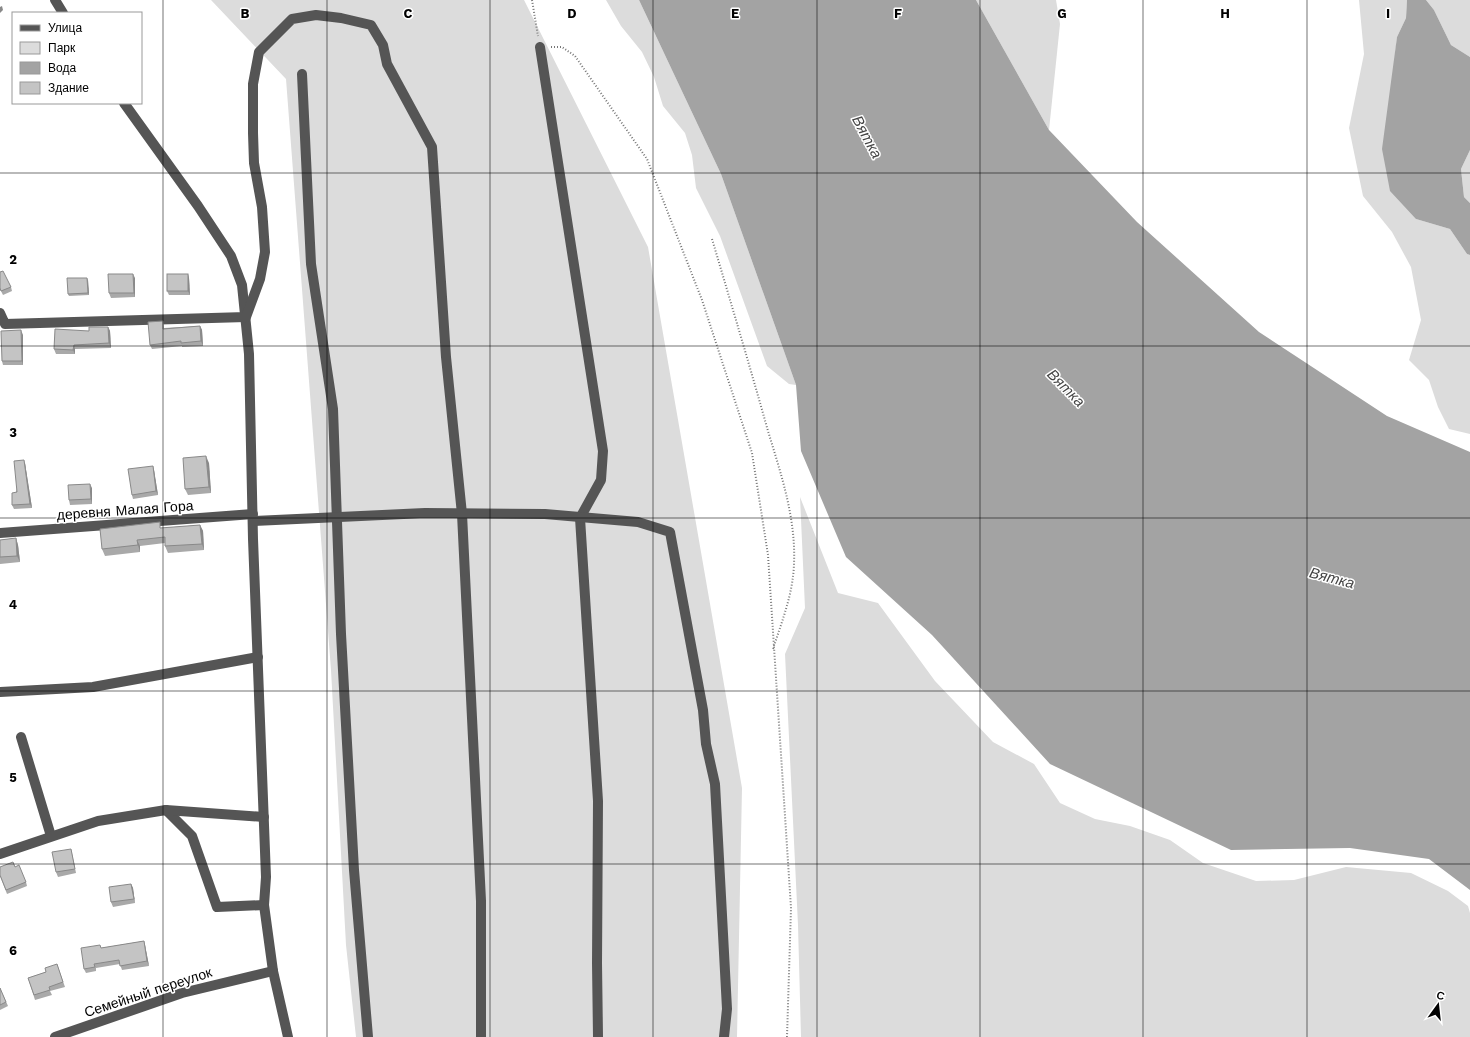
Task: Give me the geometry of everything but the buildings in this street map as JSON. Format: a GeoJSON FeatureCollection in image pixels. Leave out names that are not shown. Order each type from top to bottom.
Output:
{"type":"FeatureCollection","features":[{"type":"Feature","properties":{"kind":"street"},"geometry":{"type":"LineString","coordinates":[[55,0],[62,12]]}},
{"type":"Feature","properties":{"kind":"street"},"geometry":{"type":"LineString","coordinates":[[246,317],[260,279],[265,252],[262,207],[254,163],[253,134],[253,84],[259,52],[292,19],[316,15],[340,18],[371,25],[384,45],[387,64],[432,147],[446,357],[462,514],[481,901],[481,1037]]}},
{"type":"Feature","properties":{"kind":"street"},"geometry":{"type":"LineString","coordinates":[[540,47],[603,451],[601,480],[580,518],[598,801],[596,963],[598,1037]]}},
{"type":"Feature","properties":{"kind":"street"},"geometry":{"type":"LineString","coordinates":[[302,74],[311,264],[333,409],[336,518],[354,870],[368,1037]]}},
{"type":"Feature","properties":{"kind":"street"},"geometry":{"type":"LineString","coordinates":[[125,104],[198,206],[231,256],[242,285],[249,354],[253,518],[266,877],[264,905],[273,971],[288,1037]]}},
{"type":"Feature","properties":{"kind":"street"},"geometry":{"type":"LineString","coordinates":[[0,313],[3,324],[246,317]]}},
{"type":"Feature","properties":{"kind":"street","name":"деревня Малая Гора"},"geometry":{"type":"LineString","coordinates":[[0,534],[253,518],[336,518],[425,513],[545,514],[638,522],[670,532],[703,710],[706,744],[715,784],[727,1009],[724,1037]]}},
{"type":"Feature","properties":{"kind":"street"},"geometry":{"type":"LineString","coordinates":[[0,692],[93,687],[258,657]]}},
{"type":"Feature","properties":{"kind":"street"},"geometry":{"type":"LineString","coordinates":[[21,737],[51,836]]}},
{"type":"Feature","properties":{"kind":"street"},"geometry":{"type":"LineString","coordinates":[[0,854],[98,821],[166,810],[264,817]]}},
{"type":"Feature","properties":{"kind":"street"},"geometry":{"type":"LineString","coordinates":[[166,810],[192,836],[217,907],[264,905]]}},
{"type":"Feature","properties":{"kind":"street","name":"Семейный переулок"},"geometry":{"type":"LineString","coordinates":[[55,1037],[182,993],[273,971]]}},
{"type":"Feature","properties":{"kind":"path"},"geometry":{"type":"LineString","coordinates":[[532,0],[540,47],[562,47],[575,56],[647,159],[699,293],[752,453],[768,556],[791,908],[787,1037]]}},
{"type":"Feature","properties":{"kind":"path"},"geometry":{"type":"LineString","coordinates":[[712,239],[787,497],[792,523],[794,563],[792,586],[773,650]]}},
{"type":"Feature","properties":{"kind":"green space"},"geometry":{"type":"Polygon","coordinates":[[[211,0],[524,0],[648,247],[742,788],[737,1037],[356,1037],[346,945],[331,670],[286,79],[211,0]]]}},
{"type":"Feature","properties":{"kind":"green space"},"geometry":{"type":"Polygon","coordinates":[[[606,0],[639,0],[721,174],[796,385],[789,384],[767,366],[720,236],[696,188],[692,155],[685,133],[663,106],[654,77],[642,52],[621,26],[606,0]]]}},
{"type":"Feature","properties":{"kind":"green space"},"geometry":{"type":"Polygon","coordinates":[[[976,0],[1056,0],[1060,24],[1049,130],[976,0]]]}},
{"type":"Feature","properties":{"kind":"green space"},"geometry":{"type":"Polygon","coordinates":[[[1359,0],[1407,0],[1406,18],[1397,37],[1393,74],[1416,219],[1450,229],[1467,254],[1470,255],[1470,434],[1449,429],[1438,407],[1429,380],[1409,360],[1421,320],[1411,267],[1392,232],[1363,196],[1349,128],[1364,54],[1359,0]]]}},
{"type":"Feature","properties":{"kind":"green space"},"geometry":{"type":"Polygon","coordinates":[[[1426,0],[1470,0],[1470,57],[1451,45],[1434,10],[1426,0]]]}},
{"type":"Feature","properties":{"kind":"green space"},"geometry":{"type":"Polygon","coordinates":[[[1470,150],[1470,203],[1464,197],[1461,169],[1470,150]]]}},
{"type":"Feature","properties":{"kind":"green space"},"geometry":{"type":"Polygon","coordinates":[[[800,497],[838,593],[878,603],[935,681],[993,742],[1034,764],[1060,803],[1095,819],[1130,826],[1170,840],[1203,863],[1256,881],[1294,880],[1346,867],[1411,873],[1448,891],[1468,906],[1470,913],[1470,1037],[801,1037],[798,925],[785,654],[805,608],[800,497]]]}},
{"type":"Feature","properties":{"kind":"water","name":"Вятка"},"geometry":{"type":"Polygon","coordinates":[[[639,0],[976,0],[1049,130],[1137,222],[1259,332],[1387,416],[1470,452],[1470,890],[1429,859],[1350,848],[1231,850],[1050,764],[932,635],[846,557],[801,451],[796,385],[721,174],[639,0]]]}},
{"type":"Feature","properties":{"kind":"water"},"geometry":{"type":"Polygon","coordinates":[[[1407,0],[1426,0],[1434,10],[1451,45],[1470,57],[1470,150],[1461,169],[1464,197],[1470,203],[1470,255],[1467,254],[1450,229],[1416,219],[1390,191],[1382,149],[1397,37],[1406,18],[1407,0]]]}}]}
